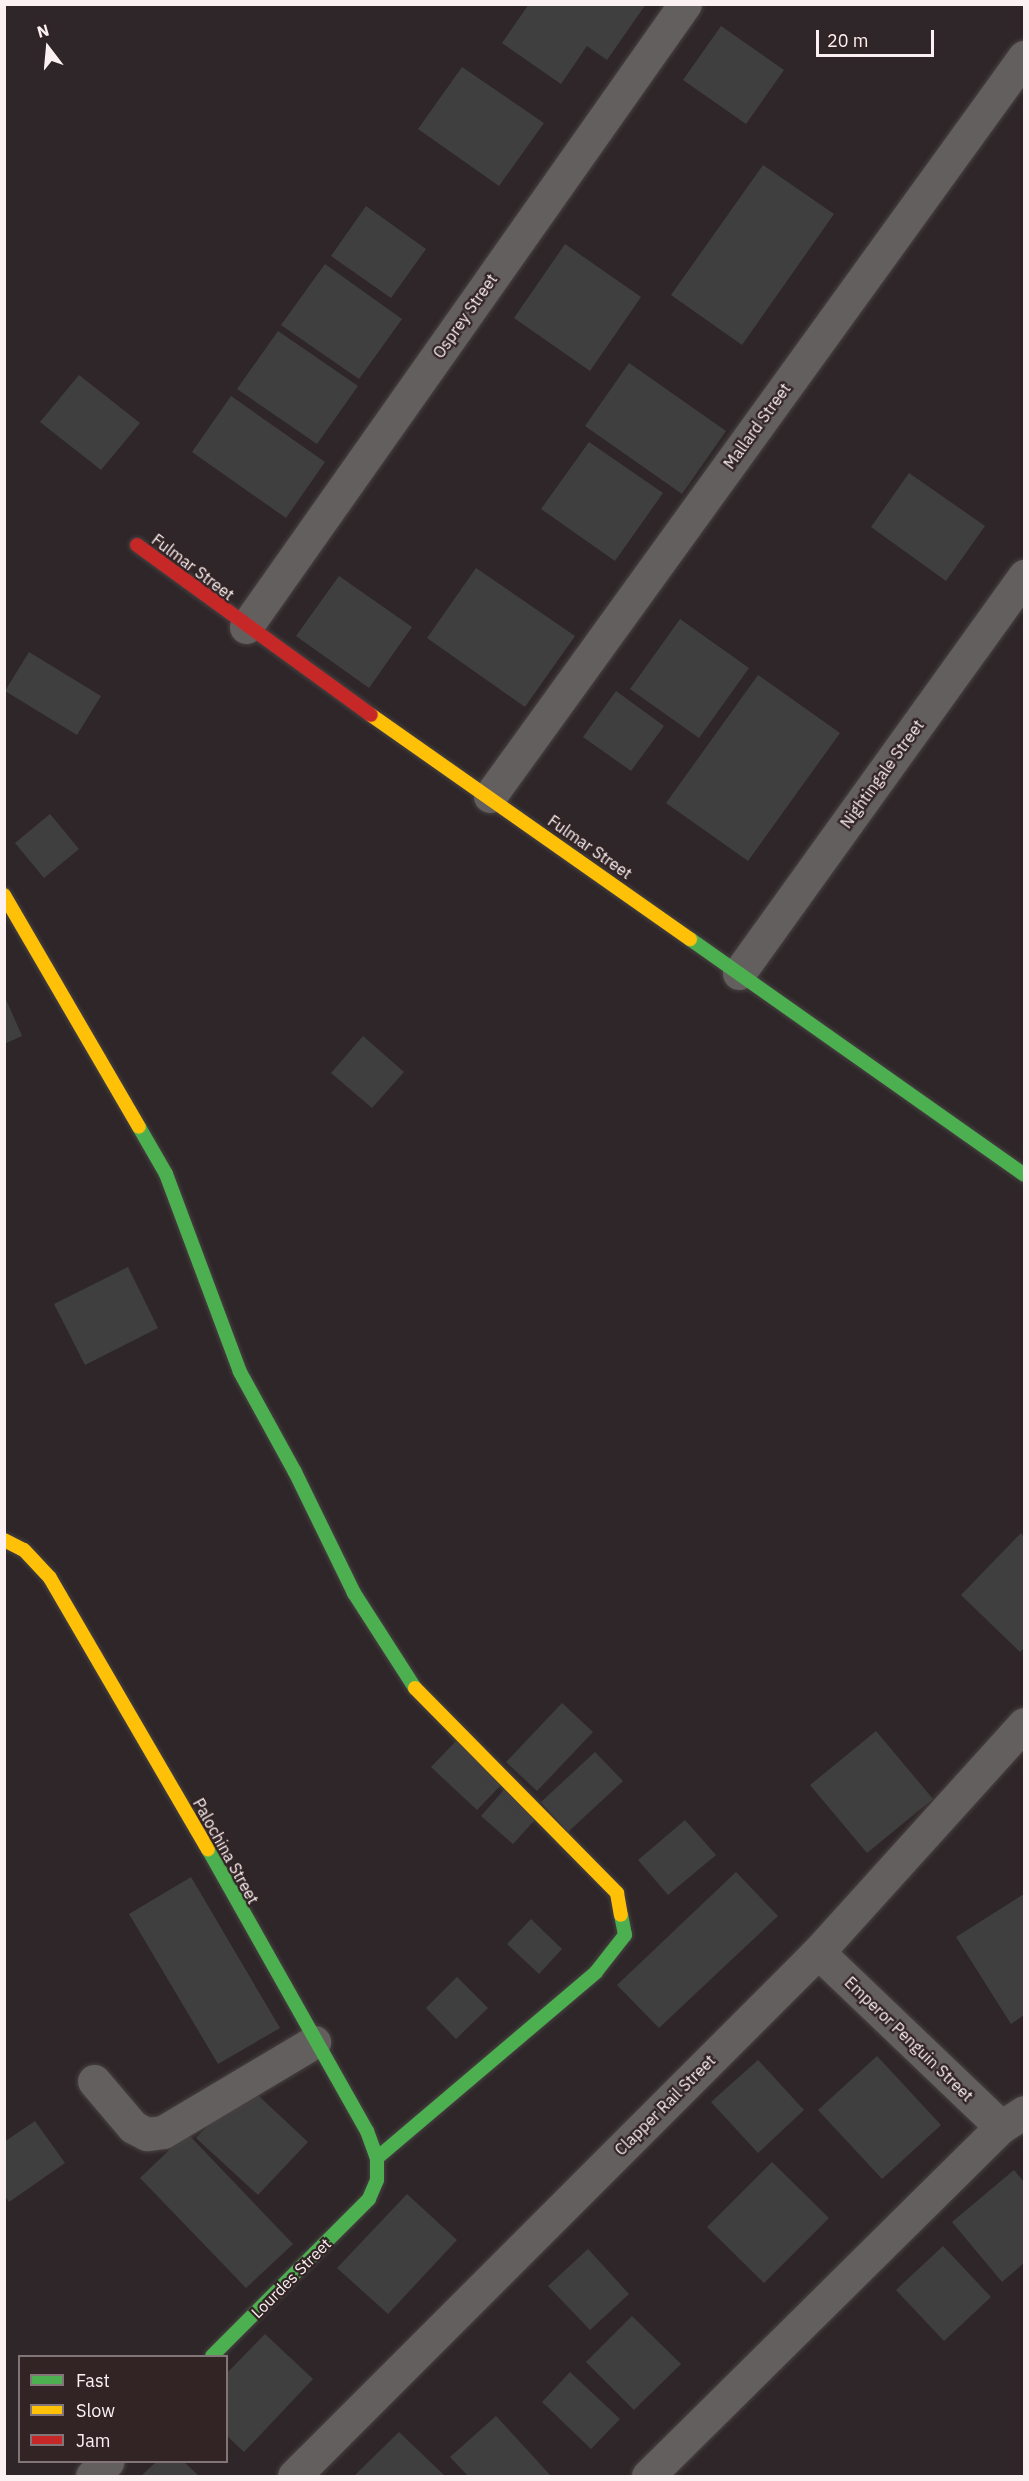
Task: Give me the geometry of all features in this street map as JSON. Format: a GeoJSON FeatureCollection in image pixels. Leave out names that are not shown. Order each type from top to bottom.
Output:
{"type":"FeatureCollection","features":[{"type":"Feature","properties":{"kind":"street","name":"Osprey Street"},"geometry":{"type":"LineString","coordinates":[[246,627],[685,4]]}},
{"type":"Feature","properties":{"kind":"street","name":"Mallard Street"},"geometry":{"type":"LineString","coordinates":[[490,796],[1024,57]]}},
{"type":"Feature","properties":{"kind":"street","name":"Fulmar Street"},"geometry":{"type":"LineString","coordinates":[[137,545],[246,627],[490,796],[1024,1175]]}},
{"type":"Feature","properties":{"kind":"street","name":"Nightingale Street"},"geometry":{"type":"LineString","coordinates":[[739,973],[1024,576]]}},
{"type":"Feature","properties":{"kind":"street"},"geometry":{"type":"LineString","coordinates":[[4,895],[166,1174],[240,1372],[286,1454],[354,1593],[421,1698],[617,1893],[625,1935],[596,1972],[377,2158]]}},
{"type":"Feature","properties":{"kind":"street","name":"Palochina Street"},"geometry":{"type":"LineString","coordinates":[[4,1540],[24,1550],[50,1578],[90,1641],[314,2042],[367,2131],[377,2158],[377,2180],[369,2199]]}},
{"type":"Feature","properties":{"kind":"street","name":"Clapper Rail Street"},"geometry":{"type":"LineString","coordinates":[[294,2476],[818,1952],[1024,1724]]}},
{"type":"Feature","properties":{"kind":"street","name":"Emperor Penguin Street"},"geometry":{"type":"LineString","coordinates":[[818,1952],[1013,2119]]}},
{"type":"Feature","properties":{"kind":"street"},"geometry":{"type":"LineString","coordinates":[[94,2081],[133,2127],[147,2134],[163,2132],[314,2042]]}},
{"type":"Feature","properties":{"kind":"street"},"geometry":{"type":"LineString","coordinates":[[648,2476],[1013,2119]]}},
{"type":"Feature","properties":{"kind":"street","name":"Lourdes Street"},"geometry":{"type":"LineString","coordinates":[[213,2355],[369,2199]]}},
{"type":"Feature","properties":{"kind":"street"},"geometry":{"type":"LineString","coordinates":[[92,2476],[106,2463]]}},
{"type":"Feature","properties":{"kind":"building"},"geometry":{"type":"Polygon","coordinates":[[[529,4],[646,4],[607,60],[587,46],[561,84],[502,43],[529,4]]]}},
{"type":"Feature","properties":{"kind":"building"},"geometry":{"type":"Polygon","coordinates":[[[721,26],[784,70],[746,124],[683,80],[721,26]]]}},
{"type":"Feature","properties":{"kind":"building"},"geometry":{"type":"Polygon","coordinates":[[[462,67],[544,123],[499,186],[418,129],[462,67]]]}},
{"type":"Feature","properties":{"kind":"building"},"geometry":{"type":"Polygon","coordinates":[[[763,165],[834,214],[742,345],[671,295],[763,165]]]}},
{"type":"Feature","properties":{"kind":"building"},"geometry":{"type":"Polygon","coordinates":[[[366,206],[426,249],[391,298],[331,256],[366,206]]]}},
{"type":"Feature","properties":{"kind":"building"},"geometry":{"type":"Polygon","coordinates":[[[565,244],[641,297],[590,371],[514,318],[565,244]]]}},
{"type":"Feature","properties":{"kind":"building"},"geometry":{"type":"Polygon","coordinates":[[[325,264],[402,319],[359,379],[281,325],[325,264]]]}},
{"type":"Feature","properties":{"kind":"building"},"geometry":{"type":"Polygon","coordinates":[[[278,331],[358,386],[317,444],[237,389],[278,331]]]}},
{"type":"Feature","properties":{"kind":"building"},"geometry":{"type":"Polygon","coordinates":[[[629,363],[726,431],[682,494],[585,426],[629,363]]]}},
{"type":"Feature","properties":{"kind":"building"},"geometry":{"type":"Polygon","coordinates":[[[79,375],[140,423],[101,470],[40,422],[79,375]]]}},
{"type":"Feature","properties":{"kind":"building"},"geometry":{"type":"Polygon","coordinates":[[[231,396],[325,462],[286,518],[192,452],[231,396]]]}},
{"type":"Feature","properties":{"kind":"building"},"geometry":{"type":"Polygon","coordinates":[[[589,442],[663,493],[615,561],[541,509],[589,442]]]}},
{"type":"Feature","properties":{"kind":"building"},"geometry":{"type":"Polygon","coordinates":[[[909,473],[985,526],[946,581],[871,527],[909,473]]]}},
{"type":"Feature","properties":{"kind":"building"},"geometry":{"type":"Polygon","coordinates":[[[476,568],[575,636],[525,707],[427,638],[476,568]]]}},
{"type":"Feature","properties":{"kind":"building"},"geometry":{"type":"Polygon","coordinates":[[[339,576],[412,627],[369,688],[296,636],[339,576]]]}},
{"type":"Feature","properties":{"kind":"building"},"geometry":{"type":"Polygon","coordinates":[[[680,619],[749,668],[699,738],[630,689],[680,619]]]}},
{"type":"Feature","properties":{"kind":"building"},"geometry":{"type":"Polygon","coordinates":[[[29,652],[101,696],[77,735],[5,691],[29,652]]]}},
{"type":"Feature","properties":{"kind":"building"},"geometry":{"type":"Polygon","coordinates":[[[758,675],[840,733],[748,861],[666,803],[758,675]]]}},
{"type":"Feature","properties":{"kind":"building"},"geometry":{"type":"Polygon","coordinates":[[[616,691],[664,726],[631,771],[583,737],[616,691]]]}},
{"type":"Feature","properties":{"kind":"building"},"geometry":{"type":"Polygon","coordinates":[[[50,814],[79,849],[44,878],[15,843],[50,814]]]}},
{"type":"Feature","properties":{"kind":"building"},"geometry":{"type":"Polygon","coordinates":[[[4,995],[22,1036],[4,1044],[4,995]]]}},
{"type":"Feature","properties":{"kind":"building"},"geometry":{"type":"Polygon","coordinates":[[[363,1036],[404,1072],[372,1108],[331,1073],[363,1036]]]}},
{"type":"Feature","properties":{"kind":"building"},"geometry":{"type":"Polygon","coordinates":[[[128,1267],[158,1328],[85,1365],[54,1304],[128,1267]]]}},
{"type":"Feature","properties":{"kind":"building"},"geometry":{"type":"Polygon","coordinates":[[[1021,1533],[1024,1537],[1024,1648],[1020,1652],[961,1595],[1021,1533]]]}},
{"type":"Feature","properties":{"kind":"building"},"geometry":{"type":"Polygon","coordinates":[[[562,1703],[593,1732],[537,1791],[506,1762],[562,1703]]]}},
{"type":"Feature","properties":{"kind":"building"},"geometry":{"type":"Polygon","coordinates":[[[876,1731],[933,1799],[867,1853],[810,1785],[876,1731]]]}},
{"type":"Feature","properties":{"kind":"building"},"geometry":{"type":"Polygon","coordinates":[[[458,1739],[503,1783],[477,1810],[431,1767],[458,1739]]]}},
{"type":"Feature","properties":{"kind":"building"},"geometry":{"type":"Polygon","coordinates":[[[595,1752],[623,1781],[568,1832],[541,1802],[595,1752]]]}},
{"type":"Feature","properties":{"kind":"building"},"geometry":{"type":"Polygon","coordinates":[[[509,1784],[542,1812],[513,1844],[481,1816],[509,1784]]]}},
{"type":"Feature","properties":{"kind":"building"},"geometry":{"type":"Polygon","coordinates":[[[685,1820],[716,1855],[668,1895],[638,1860],[685,1820]]]}},
{"type":"Feature","properties":{"kind":"building"},"geometry":{"type":"Polygon","coordinates":[[[736,1872],[778,1916],[659,2028],[617,1985],[736,1872]]]}},
{"type":"Feature","properties":{"kind":"building"},"geometry":{"type":"Polygon","coordinates":[[[191,1877],[280,2028],[218,2064],[129,1914],[191,1877]]]}},
{"type":"Feature","properties":{"kind":"building"},"geometry":{"type":"Polygon","coordinates":[[[1024,1894],[1024,2015],[1011,2024],[956,1937],[1024,1894]]]}},
{"type":"Feature","properties":{"kind":"building"},"geometry":{"type":"Polygon","coordinates":[[[531,1919],[562,1949],[539,1974],[507,1944],[531,1919]]]}},
{"type":"Feature","properties":{"kind":"building"},"geometry":{"type":"Polygon","coordinates":[[[457,1977],[488,2008],[456,2039],[426,2008],[457,1977]]]}},
{"type":"Feature","properties":{"kind":"building"},"geometry":{"type":"Polygon","coordinates":[[[877,2056],[941,2125],[882,2179],[818,2110],[877,2056]]]}},
{"type":"Feature","properties":{"kind":"building"},"geometry":{"type":"Polygon","coordinates":[[[758,2060],[804,2110],[758,2153],[711,2102],[758,2060]]]}},
{"type":"Feature","properties":{"kind":"building"},"geometry":{"type":"Polygon","coordinates":[[[247,2085],[308,2142],[258,2195],[196,2138],[247,2085]]]}},
{"type":"Feature","properties":{"kind":"building"},"geometry":{"type":"Polygon","coordinates":[[[35,2121],[65,2163],[9,2202],[4,2195],[4,2142],[35,2121]]]}},
{"type":"Feature","properties":{"kind":"building"},"geometry":{"type":"Polygon","coordinates":[[[187,2133],[293,2244],[246,2288],[140,2178],[187,2133]]]}},
{"type":"Feature","properties":{"kind":"building"},"geometry":{"type":"Polygon","coordinates":[[[772,2162],[829,2218],[764,2283],[707,2227],[772,2162]]]}},
{"type":"Feature","properties":{"kind":"building"},"geometry":{"type":"Polygon","coordinates":[[[1014,2170],[1024,2182],[1024,2263],[1002,2282],[952,2222],[1014,2170]]]}},
{"type":"Feature","properties":{"kind":"building"},"geometry":{"type":"Polygon","coordinates":[[[407,2194],[457,2240],[388,2314],[337,2268],[407,2194]]]}},
{"type":"Feature","properties":{"kind":"building"},"geometry":{"type":"Polygon","coordinates":[[[943,2246],[991,2297],[944,2341],[896,2290],[943,2246]]]}},
{"type":"Feature","properties":{"kind":"building"},"geometry":{"type":"Polygon","coordinates":[[[588,2249],[629,2294],[590,2330],[548,2286],[588,2249]]]}},
{"type":"Feature","properties":{"kind":"building"},"geometry":{"type":"Polygon","coordinates":[[[632,2316],[681,2364],[634,2410],[586,2362],[632,2316]]]}},
{"type":"Feature","properties":{"kind":"building"},"geometry":{"type":"Polygon","coordinates":[[[265,2334],[313,2379],[244,2452],[228,2437],[228,2372],[265,2334]]]}},
{"type":"Feature","properties":{"kind":"building"},"geometry":{"type":"Polygon","coordinates":[[[570,2372],[620,2419],[591,2449],[542,2402],[570,2372]]]}},
{"type":"Feature","properties":{"kind":"building"},"geometry":{"type":"Polygon","coordinates":[[[496,2416],[551,2476],[468,2476],[450,2457],[496,2416]]]}},
{"type":"Feature","properties":{"kind":"building"},"geometry":{"type":"Polygon","coordinates":[[[399,2432],[445,2476],[354,2476],[399,2432]]]}},
{"type":"Feature","properties":{"kind":"building"},"geometry":{"type":"Polygon","coordinates":[[[155,2463],[185,2463],[199,2476],[141,2476],[155,2463]]]}},
{"type":"Feature","properties":{"kind":"traffic: fast"},"geometry":{"type":"LineString","coordinates":[[690,939],[1024,1175]]}},
{"type":"Feature","properties":{"kind":"traffic: fast"},"geometry":{"type":"LineString","coordinates":[[139,1127],[166,1174],[240,1372],[295,1472],[354,1593],[415,1688]]}},
{"type":"Feature","properties":{"kind":"traffic: fast"},"geometry":{"type":"LineString","coordinates":[[208,1849],[367,2131],[377,2158],[377,2180],[369,2199],[213,2355]]}},
{"type":"Feature","properties":{"kind":"traffic: fast"},"geometry":{"type":"LineString","coordinates":[[377,2158],[596,1972],[625,1935],[621,1915]]}},
{"type":"Feature","properties":{"kind":"traffic: slow"},"geometry":{"type":"LineString","coordinates":[[371,715],[690,939]]}},
{"type":"Feature","properties":{"kind":"traffic: slow"},"geometry":{"type":"LineString","coordinates":[[4,895],[139,1127]]}},
{"type":"Feature","properties":{"kind":"traffic: slow"},"geometry":{"type":"LineString","coordinates":[[4,1540],[24,1550],[50,1578],[208,1849]]}},
{"type":"Feature","properties":{"kind":"traffic: slow"},"geometry":{"type":"LineString","coordinates":[[415,1688],[617,1893],[621,1915]]}},
{"type":"Feature","properties":{"kind":"traffic: jam"},"geometry":{"type":"LineString","coordinates":[[137,545],[371,715]]}}]}
